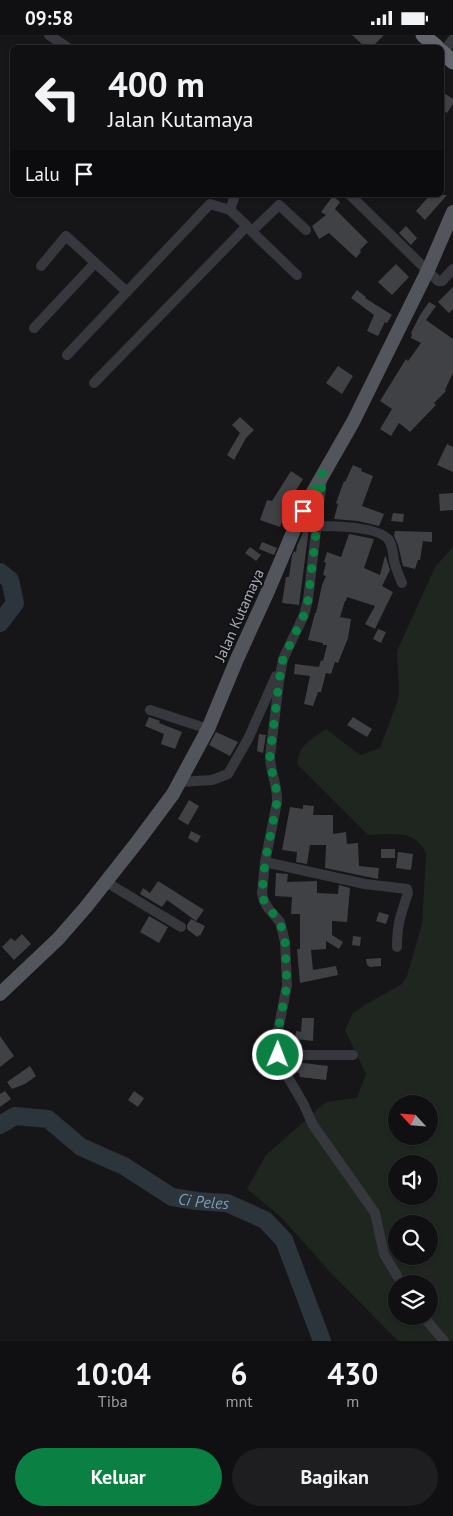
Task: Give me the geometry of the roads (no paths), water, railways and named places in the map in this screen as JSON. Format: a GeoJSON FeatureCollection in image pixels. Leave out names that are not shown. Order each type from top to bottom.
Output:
{"type":"FeatureCollection","features":[{"type":"Feature","properties":{"kind":"highway"},"geometry":{"type":"LineString","coordinates":[[423,35],[434,45]]}},
{"type":"Feature","properties":{"kind":"main road","name":"Jalan Kutamaya"},"geometry":{"type":"LineString","coordinates":[[0,994],[58,939],[106,882],[173,794],[180,782],[208,729],[297,523],[323,473],[353,422],[428,270],[453,212]]}},
{"type":"Feature","properties":{"kind":"street"},"geometry":{"type":"LineString","coordinates":[[50,35],[64,45]]}},
{"type":"Feature","properties":{"kind":"street"},"geometry":{"type":"LineString","coordinates":[[444,52],[453,39]]}},
{"type":"Feature","properties":{"kind":"street"},"geometry":{"type":"LineString","coordinates":[[230,209],[234,197]]}},
{"type":"Feature","properties":{"kind":"street"},"geometry":{"type":"LineString","coordinates":[[352,197],[441,281],[453,269]]}},
{"type":"Feature","properties":{"kind":"street"},"geometry":{"type":"LineString","coordinates":[[66,355],[210,204],[230,209],[297,275]]}},
{"type":"Feature","properties":{"kind":"street"},"geometry":{"type":"LineString","coordinates":[[94,383],[249,228],[279,205],[306,231]]}},
{"type":"Feature","properties":{"kind":"street"},"geometry":{"type":"LineString","coordinates":[[41,267],[66,236],[127,292]]}},
{"type":"Feature","properties":{"kind":"street"},"geometry":{"type":"LineString","coordinates":[[34,328],[95,263]]}},
{"type":"Feature","properties":{"kind":"street"},"geometry":{"type":"LineString","coordinates":[[180,782],[212,780],[228,774],[248,739],[304,615],[308,600],[323,473]]}},
{"type":"Feature","properties":{"kind":"street"},"geometry":{"type":"LineString","coordinates":[[317,526],[350,526],[386,537],[390,541],[397,571],[402,583]]}},
{"type":"Feature","properties":{"kind":"street"},"geometry":{"type":"LineString","coordinates":[[283,659],[279,677],[270,756],[272,776],[278,794],[265,862],[262,893],[264,901],[280,922],[285,941],[287,985],[277,1036],[278,1055],[282,1067],[303,1103],[313,1125],[374,1213],[384,1254],[397,1275]]}},
{"type":"Feature","properties":{"kind":"street"},"geometry":{"type":"LineString","coordinates":[[150,710],[208,729]]}},
{"type":"Feature","properties":{"kind":"street"},"geometry":{"type":"LineString","coordinates":[[265,862],[365,883],[407,889],[408,893],[399,917],[397,947]]}},
{"type":"Feature","properties":{"kind":"street"},"geometry":{"type":"LineString","coordinates":[[106,882],[181,927]]}},
{"type":"Feature","properties":{"kind":"street"},"geometry":{"type":"LineString","coordinates":[[278,1055],[353,1055]]}},
{"type":"Feature","properties":{"kind":"street"},"geometry":{"type":"LineString","coordinates":[[431,1325],[444,1341]]}},
{"type":"Feature","properties":{"kind":"waterway","name":"Ci Peles"},"geometry":{"type":"LineString","coordinates":[[0,572],[10,580],[15,603],[0,623]]}},
{"type":"Feature","properties":{"kind":"waterway","name":"Ci Peles"},"geometry":{"type":"LineString","coordinates":[[0,1125],[15,1116],[48,1119],[81,1147],[124,1166],[172,1197],[227,1203],[265,1220],[284,1240],[322,1341]]}}]}
